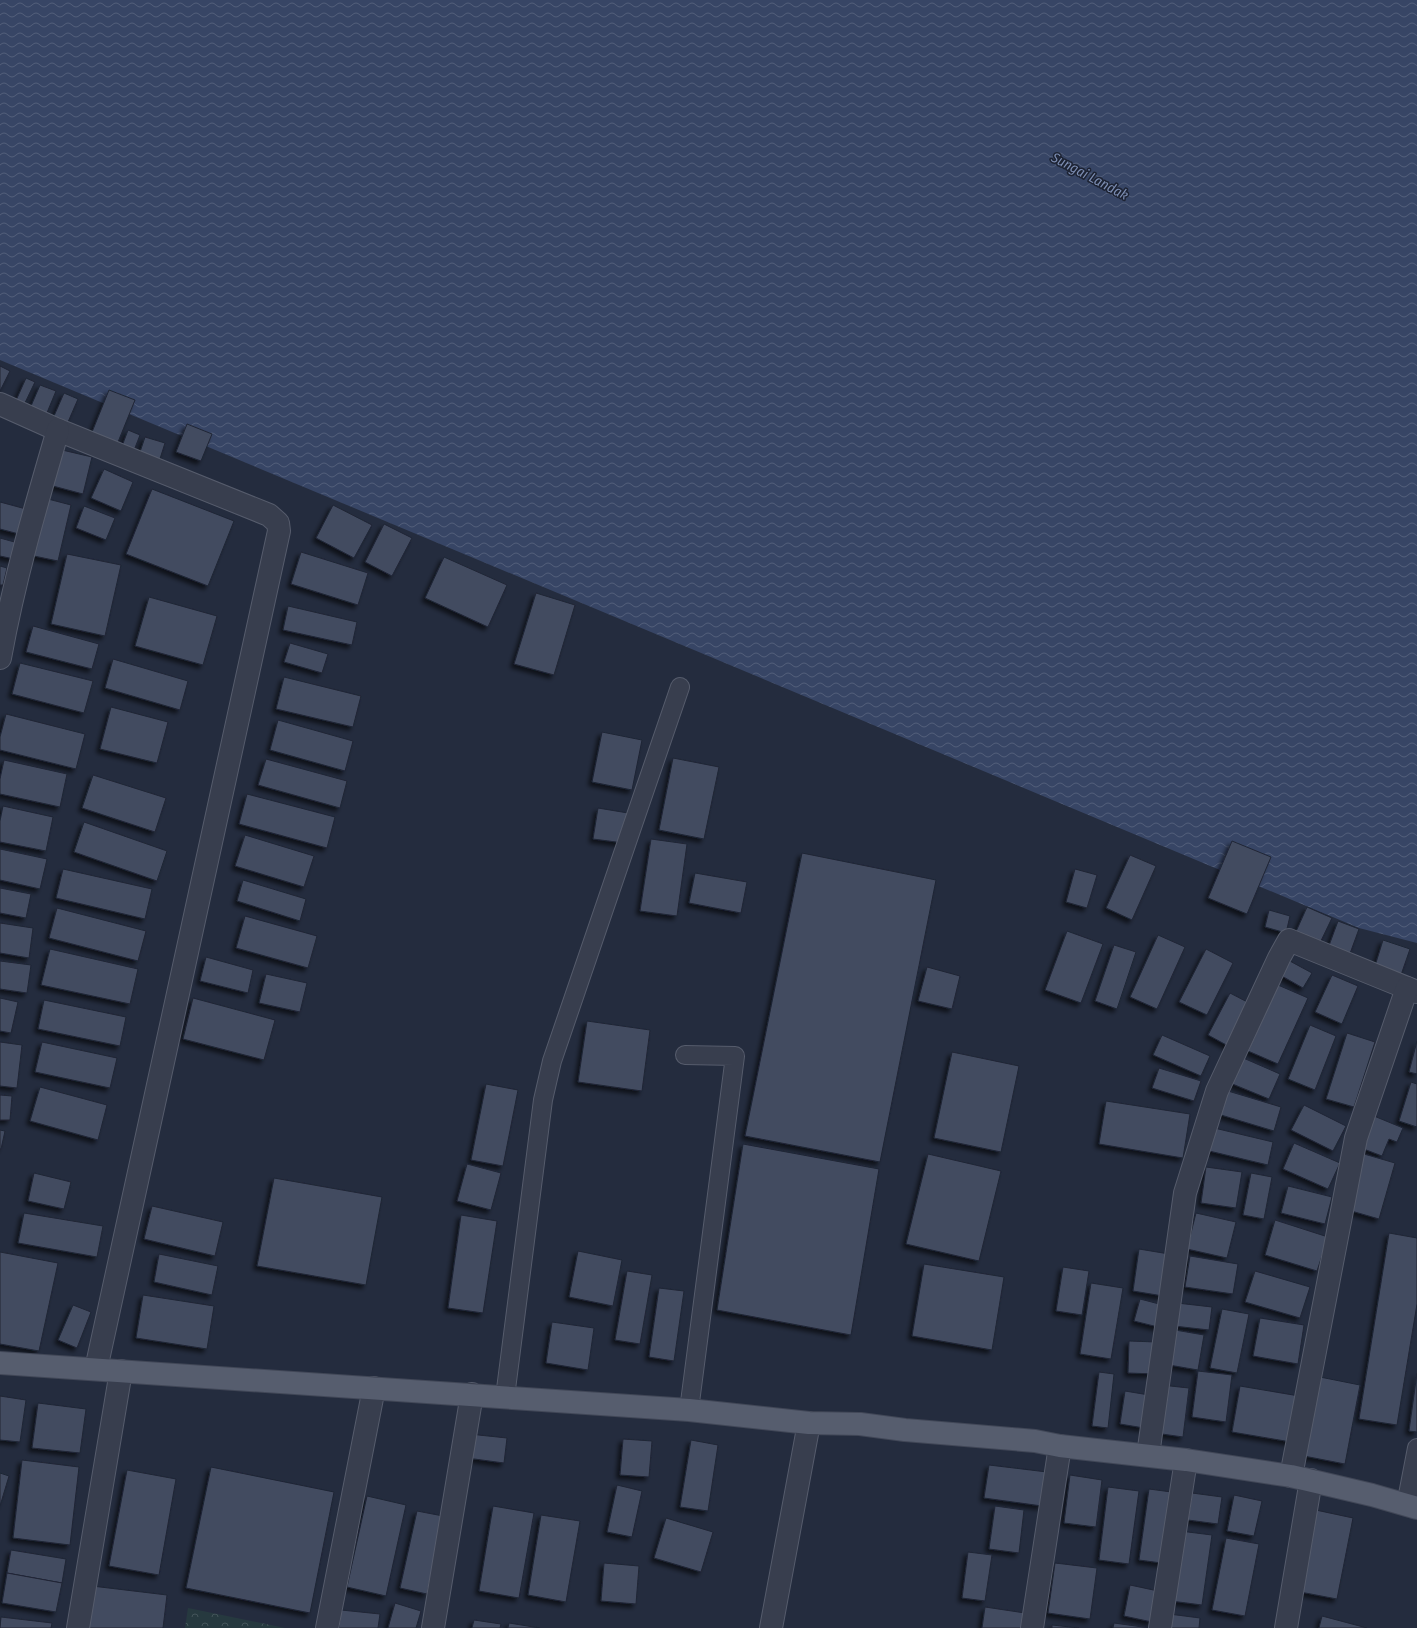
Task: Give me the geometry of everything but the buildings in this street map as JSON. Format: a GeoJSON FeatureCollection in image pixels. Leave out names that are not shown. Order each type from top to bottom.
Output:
{"type":"FeatureCollection","features":[{"type":"Feature","properties":{"kind":"main road"},"geometry":{"type":"LineString","coordinates":[[0,1363],[689,1410],[809,1423],[860,1424],[905,1430],[1035,1441],[1060,1446],[1186,1460],[1301,1478],[1411,1507]]}},
{"type":"Feature","properties":{"kind":"street"},"geometry":{"type":"LineString","coordinates":[[0,404],[58,430],[270,515],[278,523],[280,531],[96,1369]]}},
{"type":"Feature","properties":{"kind":"street"},"geometry":{"type":"LineString","coordinates":[[0,658],[27,535],[58,430]]}},
{"type":"Feature","properties":{"kind":"street"},"geometry":{"type":"LineString","coordinates":[[1148,1455],[1185,1193],[1217,1090],[1279,958],[1289,940],[1412,990],[1356,1138],[1301,1478],[1286,1628]]}},
{"type":"Feature","properties":{"kind":"street"},"geometry":{"type":"LineString","coordinates":[[78,1628],[121,1371]]}},
{"type":"Feature","properties":{"kind":"street"},"geometry":{"type":"LineString","coordinates":[[327,1628],[374,1388]]}},
{"type":"Feature","properties":{"kind":"street"},"geometry":{"type":"LineString","coordinates":[[433,1628],[472,1394]]}},
{"type":"Feature","properties":{"kind":"street"},"geometry":{"type":"LineString","coordinates":[[771,1628],[809,1423]]}},
{"type":"Feature","properties":{"kind":"street"},"geometry":{"type":"LineString","coordinates":[[1032,1628],[1060,1446]]}},
{"type":"Feature","properties":{"kind":"street"},"geometry":{"type":"LineString","coordinates":[[1160,1628],[1186,1460]]}},
{"type":"Feature","properties":{"kind":"lane"},"geometry":{"type":"LineString","coordinates":[[505,1397],[542,1108],[552,1061],[680,687]]}},
{"type":"Feature","properties":{"kind":"lane"},"geometry":{"type":"LineString","coordinates":[[685,1055],[736,1056],[689,1410]]}},
{"type":"Feature","properties":{"kind":"lane"},"geometry":{"type":"LineString","coordinates":[[1411,1507],[1417,1448]]}},
{"type":"Feature","properties":{"kind":"green space"},"geometry":{"type":"Polygon","coordinates":[[[188,1608],[285,1628],[185,1628],[188,1608]]]}},
{"type":"Feature","properties":{"kind":"water","name":"Sungai Landak"},"geometry":{"type":"Polygon","coordinates":[[[0,0],[1417,0],[1417,943],[1359,928],[0,360],[0,0]]]}}]}
